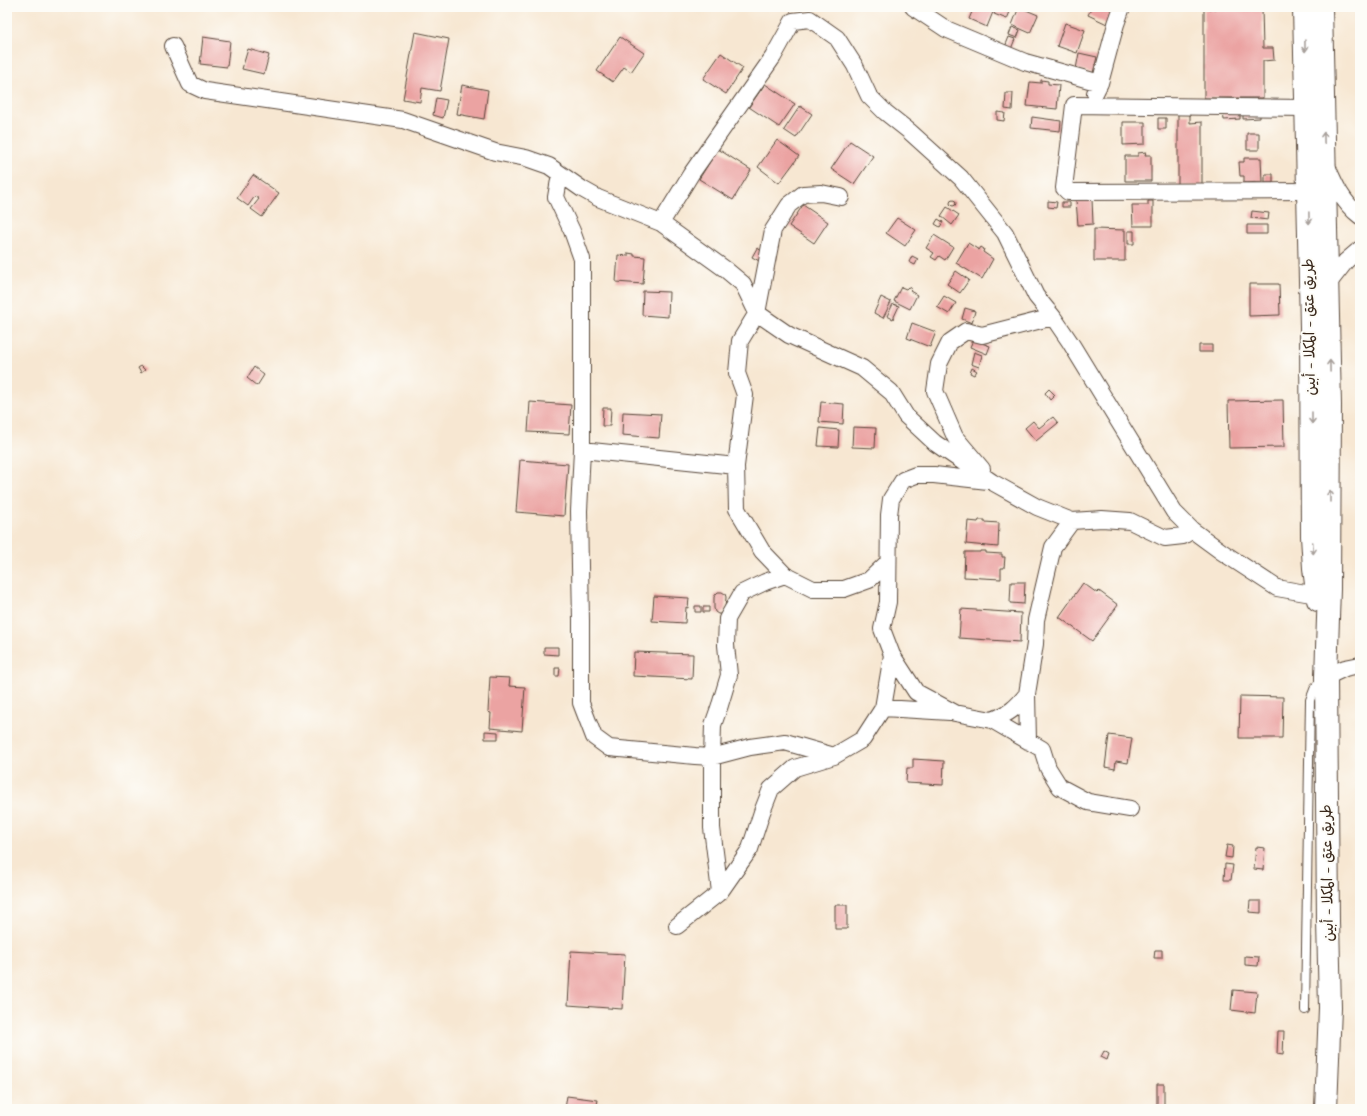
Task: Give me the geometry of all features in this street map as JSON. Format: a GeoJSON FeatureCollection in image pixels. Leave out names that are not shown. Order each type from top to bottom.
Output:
{"type":"FeatureCollection","features":[{"type":"Feature","properties":{"kind":"main road","name":"طريق عتق - المكلا - أبين"},"geometry":{"type":"LineString","coordinates":[[1304,7],[1311,327],[1312,536],[1317,595],[1326,647]]}},
{"type":"Feature","properties":{"kind":"main road","name":"طريق عتق - المكلا - أبين"},"geometry":{"type":"LineString","coordinates":[[1321,7],[1328,284],[1330,473],[1329,589],[1326,647],[1330,1008],[1324,1106]]}},
{"type":"Feature","properties":{"kind":"street"},"geometry":{"type":"LineString","coordinates":[[913,7],[946,29],[1025,62],[1100,83]]}},
{"type":"Feature","properties":{"kind":"street"},"geometry":{"type":"LineString","coordinates":[[1088,105],[1100,83],[1122,7]]}},
{"type":"Feature","properties":{"kind":"street"},"geometry":{"type":"LineString","coordinates":[[661,223],[691,174],[773,57],[793,21],[810,19],[837,38],[855,66],[869,96],[885,112],[909,131],[961,178],[1005,233],[1036,296],[1070,342],[1174,512],[1192,530],[1222,552],[1278,588],[1317,595]]}},
{"type":"Feature","properties":{"kind":"street"},"geometry":{"type":"LineString","coordinates":[[174,46],[190,84],[205,90],[403,120],[495,152],[526,158],[549,166],[582,189],[598,198],[661,223],[725,268],[743,284],[757,314],[788,335],[862,368],[891,392],[906,416],[935,443],[992,482],[1037,507],[1072,521],[1102,519],[1130,521],[1165,538],[1183,536],[1192,530]]}},
{"type":"Feature","properties":{"kind":"street"},"geometry":{"type":"LineString","coordinates":[[1306,108],[1074,105],[1064,188],[1068,192],[1308,191]]}},
{"type":"Feature","properties":{"kind":"street"},"geometry":{"type":"LineString","coordinates":[[1325,163],[1340,194],[1348,205],[1360,216]]}},
{"type":"Feature","properties":{"kind":"street"},"geometry":{"type":"LineString","coordinates":[[560,174],[556,197],[572,231],[582,259],[582,450],[579,511],[581,703],[594,737],[609,748],[712,756],[750,747],[785,742],[834,756]]}},
{"type":"Feature","properties":{"kind":"street"},"geometry":{"type":"LineString","coordinates":[[841,197],[821,193],[803,194],[789,206],[773,230],[757,314],[740,341],[737,373],[745,395],[736,466],[736,509],[762,551],[785,575],[813,590],[844,589],[869,580],[888,562]]}},
{"type":"Feature","properties":{"kind":"street"},"geometry":{"type":"LineString","coordinates":[[1328,284],[1346,261],[1360,250]]}},
{"type":"Feature","properties":{"kind":"street"},"geometry":{"type":"LineString","coordinates":[[992,482],[956,437],[935,391],[939,364],[950,342],[966,331],[982,334],[1053,317]]}},
{"type":"Feature","properties":{"kind":"street"},"geometry":{"type":"LineString","coordinates":[[582,450],[736,466]]}},
{"type":"Feature","properties":{"kind":"street"},"geometry":{"type":"LineString","coordinates":[[955,713],[916,692],[892,655],[882,629],[888,602],[889,515],[891,499],[903,480],[916,475],[934,475],[992,482]]}},
{"type":"Feature","properties":{"kind":"street"},"geometry":{"type":"LineString","coordinates":[[1028,741],[1026,694],[1035,644],[1036,620],[1053,547],[1072,521]]}},
{"type":"Feature","properties":{"kind":"street"},"geometry":{"type":"LineString","coordinates":[[720,892],[712,828],[712,756],[713,725],[729,675],[726,645],[727,619],[742,593],[765,582],[785,575]]}},
{"type":"Feature","properties":{"kind":"street"},"geometry":{"type":"LineString","coordinates":[[677,926],[720,892],[750,849],[771,789],[795,768],[834,756],[862,739],[883,708],[892,655]]}},
{"type":"Feature","properties":{"kind":"street"},"geometry":{"type":"LineString","coordinates":[[1326,677],[1345,668],[1360,665]]}},
{"type":"Feature","properties":{"kind":"street"},"geometry":{"type":"LineString","coordinates":[[992,720],[1006,715],[1017,706],[1026,694]]}},
{"type":"Feature","properties":{"kind":"street"},"geometry":{"type":"LineString","coordinates":[[883,708],[955,713],[992,720],[1042,749],[1048,768],[1060,787],[1088,802],[1130,809]]}},
{"type":"Feature","properties":{"kind":"lane"},"geometry":{"type":"LineString","coordinates":[[1305,1010],[1310,700],[1315,687],[1326,677]]}},
{"type":"Feature","properties":{"kind":"building"},"geometry":{"type":"Polygon","coordinates":[[[974,7],[995,7],[987,27],[969,19],[974,7]]]}},
{"type":"Feature","properties":{"kind":"building"},"geometry":{"type":"Polygon","coordinates":[[[997,7],[1012,7],[1007,19],[994,14],[997,7]]]}},
{"type":"Feature","properties":{"kind":"building"},"geometry":{"type":"Polygon","coordinates":[[[1019,7],[1038,15],[1030,33],[1012,25],[1019,7]]]}},
{"type":"Feature","properties":{"kind":"building"},"geometry":{"type":"Polygon","coordinates":[[[1092,7],[1115,7],[1107,24],[1088,15],[1092,7]]]}},
{"type":"Feature","properties":{"kind":"building"},"geometry":{"type":"Polygon","coordinates":[[[1204,9],[1262,9],[1263,48],[1273,48],[1274,60],[1263,61],[1263,98],[1204,98],[1204,9]]]}},
{"type":"Feature","properties":{"kind":"building"},"geometry":{"type":"Polygon","coordinates":[[[1065,23],[1085,30],[1077,53],[1057,46],[1065,23]]]}},
{"type":"Feature","properties":{"kind":"building"},"geometry":{"type":"Polygon","coordinates":[[[1012,27],[1020,30],[1017,38],[1009,35],[1012,27]]]}},
{"type":"Feature","properties":{"kind":"building"},"geometry":{"type":"Polygon","coordinates":[[[415,32],[449,39],[440,91],[422,88],[420,102],[403,99],[415,32]]]}},
{"type":"Feature","properties":{"kind":"building"},"geometry":{"type":"Polygon","coordinates":[[[203,37],[230,41],[227,67],[200,64],[203,37]]]}},
{"type":"Feature","properties":{"kind":"building"},"geometry":{"type":"Polygon","coordinates":[[[620,37],[644,53],[631,72],[624,67],[613,82],[597,71],[620,37]]]}},
{"type":"Feature","properties":{"kind":"building"},"geometry":{"type":"Polygon","coordinates":[[[1009,37],[1015,39],[1011,49],[1005,47],[1009,37]]]}},
{"type":"Feature","properties":{"kind":"building"},"geometry":{"type":"Polygon","coordinates":[[[248,49],[269,55],[264,74],[242,69],[248,49]]]}},
{"type":"Feature","properties":{"kind":"building"},"geometry":{"type":"Polygon","coordinates":[[[721,53],[743,68],[726,94],[703,79],[721,53]]]}},
{"type":"Feature","properties":{"kind":"building"},"geometry":{"type":"Polygon","coordinates":[[[1079,53],[1097,57],[1093,73],[1076,69],[1079,53]]]}},
{"type":"Feature","properties":{"kind":"building"},"geometry":{"type":"Polygon","coordinates":[[[1041,80],[1048,81],[1048,84],[1059,85],[1057,109],[1027,106],[1030,82],[1041,83],[1041,80]]]}},
{"type":"Feature","properties":{"kind":"building"},"geometry":{"type":"Polygon","coordinates":[[[765,84],[795,104],[779,127],[749,107],[765,84]]]}},
{"type":"Feature","properties":{"kind":"building"},"geometry":{"type":"Polygon","coordinates":[[[462,85],[488,90],[484,119],[457,114],[462,85]]]}},
{"type":"Feature","properties":{"kind":"building"},"geometry":{"type":"Polygon","coordinates":[[[1006,93],[1013,93],[1012,110],[1005,109],[1006,93]]]}},
{"type":"Feature","properties":{"kind":"building"},"geometry":{"type":"Polygon","coordinates":[[[436,98],[447,100],[443,118],[433,115],[436,98]]]}},
{"type":"Feature","properties":{"kind":"building"},"geometry":{"type":"Polygon","coordinates":[[[800,106],[812,114],[796,138],[784,130],[800,106]]]}},
{"type":"Feature","properties":{"kind":"building"},"geometry":{"type":"Polygon","coordinates":[[[1243,111],[1260,111],[1260,118],[1243,119],[1243,111]]]}},
{"type":"Feature","properties":{"kind":"building"},"geometry":{"type":"Polygon","coordinates":[[[997,112],[1005,113],[1004,121],[997,120],[997,112]]]}},
{"type":"Feature","properties":{"kind":"building"},"geometry":{"type":"Polygon","coordinates":[[[1223,112],[1240,112],[1240,119],[1224,120],[1223,112]]]}},
{"type":"Feature","properties":{"kind":"building"},"geometry":{"type":"Polygon","coordinates":[[[1178,114],[1190,114],[1190,123],[1202,122],[1202,186],[1178,186],[1178,114]]]}},
{"type":"Feature","properties":{"kind":"building"},"geometry":{"type":"Polygon","coordinates":[[[1032,117],[1061,121],[1060,131],[1031,128],[1032,117]]]}},
{"type":"Feature","properties":{"kind":"building"},"geometry":{"type":"Polygon","coordinates":[[[1158,118],[1166,118],[1166,129],[1158,129],[1158,118]]]}},
{"type":"Feature","properties":{"kind":"building"},"geometry":{"type":"Polygon","coordinates":[[[1123,122],[1145,122],[1145,144],[1123,145],[1123,122]]]}},
{"type":"Feature","properties":{"kind":"building"},"geometry":{"type":"Polygon","coordinates":[[[1247,133],[1259,133],[1259,150],[1247,150],[1247,133]]]}},
{"type":"Feature","properties":{"kind":"building"},"geometry":{"type":"Polygon","coordinates":[[[777,140],[799,156],[779,183],[758,167],[777,140]]]}},
{"type":"Feature","properties":{"kind":"building"},"geometry":{"type":"Polygon","coordinates":[[[850,141],[873,156],[854,184],[831,169],[850,141]]]}},
{"type":"Feature","properties":{"kind":"building"},"geometry":{"type":"Polygon","coordinates":[[[718,149],[751,170],[733,200],[699,179],[718,149]]]}},
{"type":"Feature","properties":{"kind":"building"},"geometry":{"type":"Polygon","coordinates":[[[1146,152],[1145,155],[1151,155],[1151,181],[1125,181],[1125,156],[1138,156],[1138,153],[1146,152]]]}},
{"type":"Feature","properties":{"kind":"building"},"geometry":{"type":"Polygon","coordinates":[[[1244,158],[1261,158],[1262,182],[1244,183],[1244,176],[1240,176],[1239,162],[1244,162],[1244,158]]]}},
{"type":"Feature","properties":{"kind":"building"},"geometry":{"type":"Polygon","coordinates":[[[1265,174],[1273,174],[1273,183],[1265,183],[1265,174]]]}},
{"type":"Feature","properties":{"kind":"building"},"geometry":{"type":"Polygon","coordinates":[[[253,175],[279,193],[262,217],[251,209],[259,199],[255,196],[248,206],[237,198],[253,175]]]}},
{"type":"Feature","properties":{"kind":"building"},"geometry":{"type":"Polygon","coordinates":[[[1092,199],[1093,224],[1078,225],[1076,200],[1092,199]]]}},
{"type":"Feature","properties":{"kind":"building"},"geometry":{"type":"Polygon","coordinates":[[[953,200],[956,203],[953,206],[950,203],[953,200]]]}},
{"type":"Feature","properties":{"kind":"building"},"geometry":{"type":"Polygon","coordinates":[[[1048,201],[1057,202],[1056,208],[1048,207],[1048,201]]]}},
{"type":"Feature","properties":{"kind":"building"},"geometry":{"type":"Polygon","coordinates":[[[1148,201],[1153,201],[1153,226],[1133,226],[1132,205],[1148,205],[1148,201]]]}},
{"type":"Feature","properties":{"kind":"building"},"geometry":{"type":"Polygon","coordinates":[[[1062,202],[1070,202],[1070,207],[1062,207],[1062,202]]]}},
{"type":"Feature","properties":{"kind":"building"},"geometry":{"type":"Polygon","coordinates":[[[803,205],[828,222],[814,243],[789,226],[803,205]]]}},
{"type":"Feature","properties":{"kind":"building"},"geometry":{"type":"Polygon","coordinates":[[[947,207],[959,215],[952,225],[941,216],[947,207]]]}},
{"type":"Feature","properties":{"kind":"building"},"geometry":{"type":"Polygon","coordinates":[[[1252,211],[1269,213],[1268,220],[1251,218],[1252,211]]]}},
{"type":"Feature","properties":{"kind":"building"},"geometry":{"type":"Polygon","coordinates":[[[897,218],[916,230],[905,246],[886,233],[897,218]]]}},
{"type":"Feature","properties":{"kind":"building"},"geometry":{"type":"Polygon","coordinates":[[[938,219],[943,222],[940,227],[935,224],[938,219]]]}},
{"type":"Feature","properties":{"kind":"building"},"geometry":{"type":"Polygon","coordinates":[[[1247,225],[1267,225],[1267,234],[1247,234],[1247,225]]]}},
{"type":"Feature","properties":{"kind":"building"},"geometry":{"type":"Polygon","coordinates":[[[1094,229],[1125,230],[1125,261],[1094,261],[1094,229]]]}},
{"type":"Feature","properties":{"kind":"building"},"geometry":{"type":"Polygon","coordinates":[[[1128,231],[1134,231],[1134,244],[1128,244],[1128,231]]]}},
{"type":"Feature","properties":{"kind":"building"},"geometry":{"type":"Polygon","coordinates":[[[934,235],[953,247],[945,260],[939,256],[936,260],[931,257],[934,253],[926,248],[934,235]]]}},
{"type":"Feature","properties":{"kind":"building"},"geometry":{"type":"Polygon","coordinates":[[[968,243],[979,250],[981,247],[984,249],[983,252],[993,259],[982,279],[956,263],[968,243]]]}},
{"type":"Feature","properties":{"kind":"building"},"geometry":{"type":"Polygon","coordinates":[[[757,248],[766,253],[761,262],[752,257],[757,248]]]}},
{"type":"Feature","properties":{"kind":"building"},"geometry":{"type":"Polygon","coordinates":[[[628,253],[634,254],[634,256],[645,257],[643,284],[616,282],[618,255],[628,256],[628,253]]]}},
{"type":"Feature","properties":{"kind":"building"},"geometry":{"type":"Polygon","coordinates":[[[912,256],[918,259],[915,265],[909,262],[912,256]]]}},
{"type":"Feature","properties":{"kind":"building"},"geometry":{"type":"Polygon","coordinates":[[[956,271],[969,280],[960,293],[947,284],[956,271]]]}},
{"type":"Feature","properties":{"kind":"building"},"geometry":{"type":"Polygon","coordinates":[[[1249,284],[1279,284],[1280,315],[1249,316],[1249,284]]]}},
{"type":"Feature","properties":{"kind":"building"},"geometry":{"type":"Polygon","coordinates":[[[901,287],[906,289],[908,287],[912,289],[910,291],[917,295],[910,309],[894,301],[901,287]]]}},
{"type":"Feature","properties":{"kind":"building"},"geometry":{"type":"Polygon","coordinates":[[[643,291],[669,292],[668,317],[642,315],[643,291]]]}},
{"type":"Feature","properties":{"kind":"building"},"geometry":{"type":"Polygon","coordinates":[[[944,296],[956,303],[949,314],[937,307],[944,296]]]}},
{"type":"Feature","properties":{"kind":"building"},"geometry":{"type":"Polygon","coordinates":[[[881,297],[891,302],[883,318],[874,313],[881,297]]]}},
{"type":"Feature","properties":{"kind":"building"},"geometry":{"type":"Polygon","coordinates":[[[893,304],[899,306],[893,319],[887,316],[893,304]]]}},
{"type":"Feature","properties":{"kind":"building"},"geometry":{"type":"Polygon","coordinates":[[[965,308],[975,311],[972,323],[962,319],[965,308]]]}},
{"type":"Feature","properties":{"kind":"building"},"geometry":{"type":"Polygon","coordinates":[[[912,323],[936,332],[930,347],[907,338],[912,323]]]}},
{"type":"Feature","properties":{"kind":"building"},"geometry":{"type":"Polygon","coordinates":[[[973,340],[990,346],[987,354],[970,347],[973,340]]]}},
{"type":"Feature","properties":{"kind":"building"},"geometry":{"type":"Polygon","coordinates":[[[1199,345],[1212,345],[1212,352],[1199,352],[1199,345]]]}},
{"type":"Feature","properties":{"kind":"building"},"geometry":{"type":"Polygon","coordinates":[[[974,352],[982,355],[979,367],[971,364],[974,352]]]}},
{"type":"Feature","properties":{"kind":"building"},"geometry":{"type":"Polygon","coordinates":[[[141,366],[145,370],[141,373],[138,368],[141,366]]]}},
{"type":"Feature","properties":{"kind":"building"},"geometry":{"type":"Polygon","coordinates":[[[254,367],[264,375],[257,386],[247,378],[254,367]]]}},
{"type":"Feature","properties":{"kind":"building"},"geometry":{"type":"Polygon","coordinates":[[[972,368],[977,371],[974,375],[970,373],[972,368]]]}},
{"type":"Feature","properties":{"kind":"building"},"geometry":{"type":"Polygon","coordinates":[[[1049,389],[1055,395],[1050,400],[1045,393],[1049,389]]]}},
{"type":"Feature","properties":{"kind":"building"},"geometry":{"type":"Polygon","coordinates":[[[1283,400],[1284,447],[1229,448],[1228,401],[1283,400]]]}},
{"type":"Feature","properties":{"kind":"building"},"geometry":{"type":"Polygon","coordinates":[[[530,402],[571,405],[569,434],[528,432],[530,402]]]}},
{"type":"Feature","properties":{"kind":"building"},"geometry":{"type":"Polygon","coordinates":[[[821,402],[844,404],[843,424],[819,422],[821,402]]]}},
{"type":"Feature","properties":{"kind":"building"},"geometry":{"type":"Polygon","coordinates":[[[603,408],[611,408],[610,426],[602,426],[603,408]]]}},
{"type":"Feature","properties":{"kind":"building"},"geometry":{"type":"Polygon","coordinates":[[[623,412],[661,414],[659,438],[622,435],[623,412]]]}},
{"type":"Feature","properties":{"kind":"building"},"geometry":{"type":"Polygon","coordinates":[[[1053,417],[1058,423],[1036,441],[1025,428],[1033,421],[1039,428],[1053,417]]]}},
{"type":"Feature","properties":{"kind":"building"},"geometry":{"type":"Polygon","coordinates":[[[853,427],[876,428],[875,448],[852,447],[853,427]]]}},
{"type":"Feature","properties":{"kind":"building"},"geometry":{"type":"Polygon","coordinates":[[[820,428],[839,430],[838,447],[818,446],[820,428]]]}},
{"type":"Feature","properties":{"kind":"building"},"geometry":{"type":"Polygon","coordinates":[[[520,460],[568,464],[564,516],[516,512],[520,460]]]}},
{"type":"Feature","properties":{"kind":"building"},"geometry":{"type":"Polygon","coordinates":[[[979,520],[999,523],[998,547],[966,544],[968,521],[978,522],[979,520]]]}},
{"type":"Feature","properties":{"kind":"building"},"geometry":{"type":"Polygon","coordinates":[[[980,551],[1002,554],[1002,557],[1005,557],[1004,568],[1001,568],[1001,579],[964,577],[965,552],[980,551]]]}},
{"type":"Feature","properties":{"kind":"building"},"geometry":{"type":"Polygon","coordinates":[[[1011,582],[1025,582],[1024,604],[1010,603],[1011,582]]]}},
{"type":"Feature","properties":{"kind":"building"},"geometry":{"type":"Polygon","coordinates":[[[1083,583],[1097,593],[1099,591],[1118,605],[1092,641],[1059,617],[1083,583]]]}},
{"type":"Feature","properties":{"kind":"building"},"geometry":{"type":"Polygon","coordinates":[[[718,592],[722,592],[726,597],[725,609],[721,614],[715,612],[714,608],[714,597],[718,592]]]}},
{"type":"Feature","properties":{"kind":"building"},"geometry":{"type":"Polygon","coordinates":[[[654,596],[689,598],[688,608],[686,607],[685,623],[652,621],[654,596]]]}},
{"type":"Feature","properties":{"kind":"building"},"geometry":{"type":"Polygon","coordinates":[[[695,606],[701,606],[701,612],[695,612],[695,606]]]}},
{"type":"Feature","properties":{"kind":"building"},"geometry":{"type":"Polygon","coordinates":[[[703,607],[709,607],[709,612],[703,612],[703,607]]]}},
{"type":"Feature","properties":{"kind":"building"},"geometry":{"type":"Polygon","coordinates":[[[961,609],[1021,613],[1020,642],[959,638],[961,609]]]}},
{"type":"Feature","properties":{"kind":"building"},"geometry":{"type":"Polygon","coordinates":[[[544,647],[558,647],[558,655],[544,654],[544,647]]]}},
{"type":"Feature","properties":{"kind":"building"},"geometry":{"type":"Polygon","coordinates":[[[634,652],[693,654],[692,679],[633,676],[634,652]]]}},
{"type":"Feature","properties":{"kind":"building"},"geometry":{"type":"Polygon","coordinates":[[[555,668],[560,668],[559,676],[555,676],[555,668]]]}},
{"type":"Feature","properties":{"kind":"building"},"geometry":{"type":"Polygon","coordinates":[[[490,677],[510,678],[509,686],[525,687],[522,731],[490,728],[491,713],[488,712],[490,677]]]}},
{"type":"Feature","properties":{"kind":"building"},"geometry":{"type":"Polygon","coordinates":[[[1240,696],[1283,697],[1282,738],[1239,738],[1240,696]]]}},
{"type":"Feature","properties":{"kind":"building"},"geometry":{"type":"Polygon","coordinates":[[[485,731],[498,732],[498,739],[485,739],[485,731]]]}},
{"type":"Feature","properties":{"kind":"building"},"geometry":{"type":"Polygon","coordinates":[[[1109,735],[1132,738],[1128,763],[1116,761],[1115,769],[1105,767],[1109,735]]]}},
{"type":"Feature","properties":{"kind":"building"},"geometry":{"type":"Polygon","coordinates":[[[913,759],[944,761],[943,785],[906,783],[907,768],[913,768],[913,759]]]}},
{"type":"Feature","properties":{"kind":"building"},"geometry":{"type":"Polygon","coordinates":[[[1227,845],[1233,846],[1232,858],[1225,857],[1227,845]]]}},
{"type":"Feature","properties":{"kind":"building"},"geometry":{"type":"Polygon","coordinates":[[[1256,847],[1265,848],[1263,870],[1254,869],[1256,847]]]}},
{"type":"Feature","properties":{"kind":"building"},"geometry":{"type":"Polygon","coordinates":[[[1225,864],[1233,865],[1231,880],[1224,880],[1225,864]]]}},
{"type":"Feature","properties":{"kind":"building"},"geometry":{"type":"Polygon","coordinates":[[[1250,901],[1261,901],[1261,913],[1249,912],[1250,901]]]}},
{"type":"Feature","properties":{"kind":"building"},"geometry":{"type":"Polygon","coordinates":[[[835,905],[847,905],[847,929],[835,929],[835,905]]]}},
{"type":"Feature","properties":{"kind":"building"},"geometry":{"type":"Polygon","coordinates":[[[1155,950],[1162,950],[1162,958],[1154,958],[1155,950]]]}},
{"type":"Feature","properties":{"kind":"building"},"geometry":{"type":"Polygon","coordinates":[[[571,951],[625,954],[622,1009],[568,1005],[571,951]]]}},
{"type":"Feature","properties":{"kind":"building"},"geometry":{"type":"Polygon","coordinates":[[[1245,956],[1259,957],[1258,966],[1245,965],[1245,956]]]}},
{"type":"Feature","properties":{"kind":"building"},"geometry":{"type":"Polygon","coordinates":[[[1233,990],[1257,992],[1255,1013],[1231,1010],[1233,990]]]}},
{"type":"Feature","properties":{"kind":"building"},"geometry":{"type":"Polygon","coordinates":[[[1278,1031],[1284,1031],[1283,1055],[1277,1054],[1278,1031]]]}},
{"type":"Feature","properties":{"kind":"building"},"geometry":{"type":"Polygon","coordinates":[[[1104,1051],[1109,1054],[1107,1060],[1101,1057],[1104,1051]]]}},
{"type":"Feature","properties":{"kind":"building"},"geometry":{"type":"Polygon","coordinates":[[[1157,1084],[1164,1084],[1164,1109],[1157,1109],[1157,1084]]]}},
{"type":"Feature","properties":{"kind":"building"},"geometry":{"type":"Polygon","coordinates":[[[567,1096],[598,1100],[596,1109],[565,1109],[567,1096]]]}}]}
